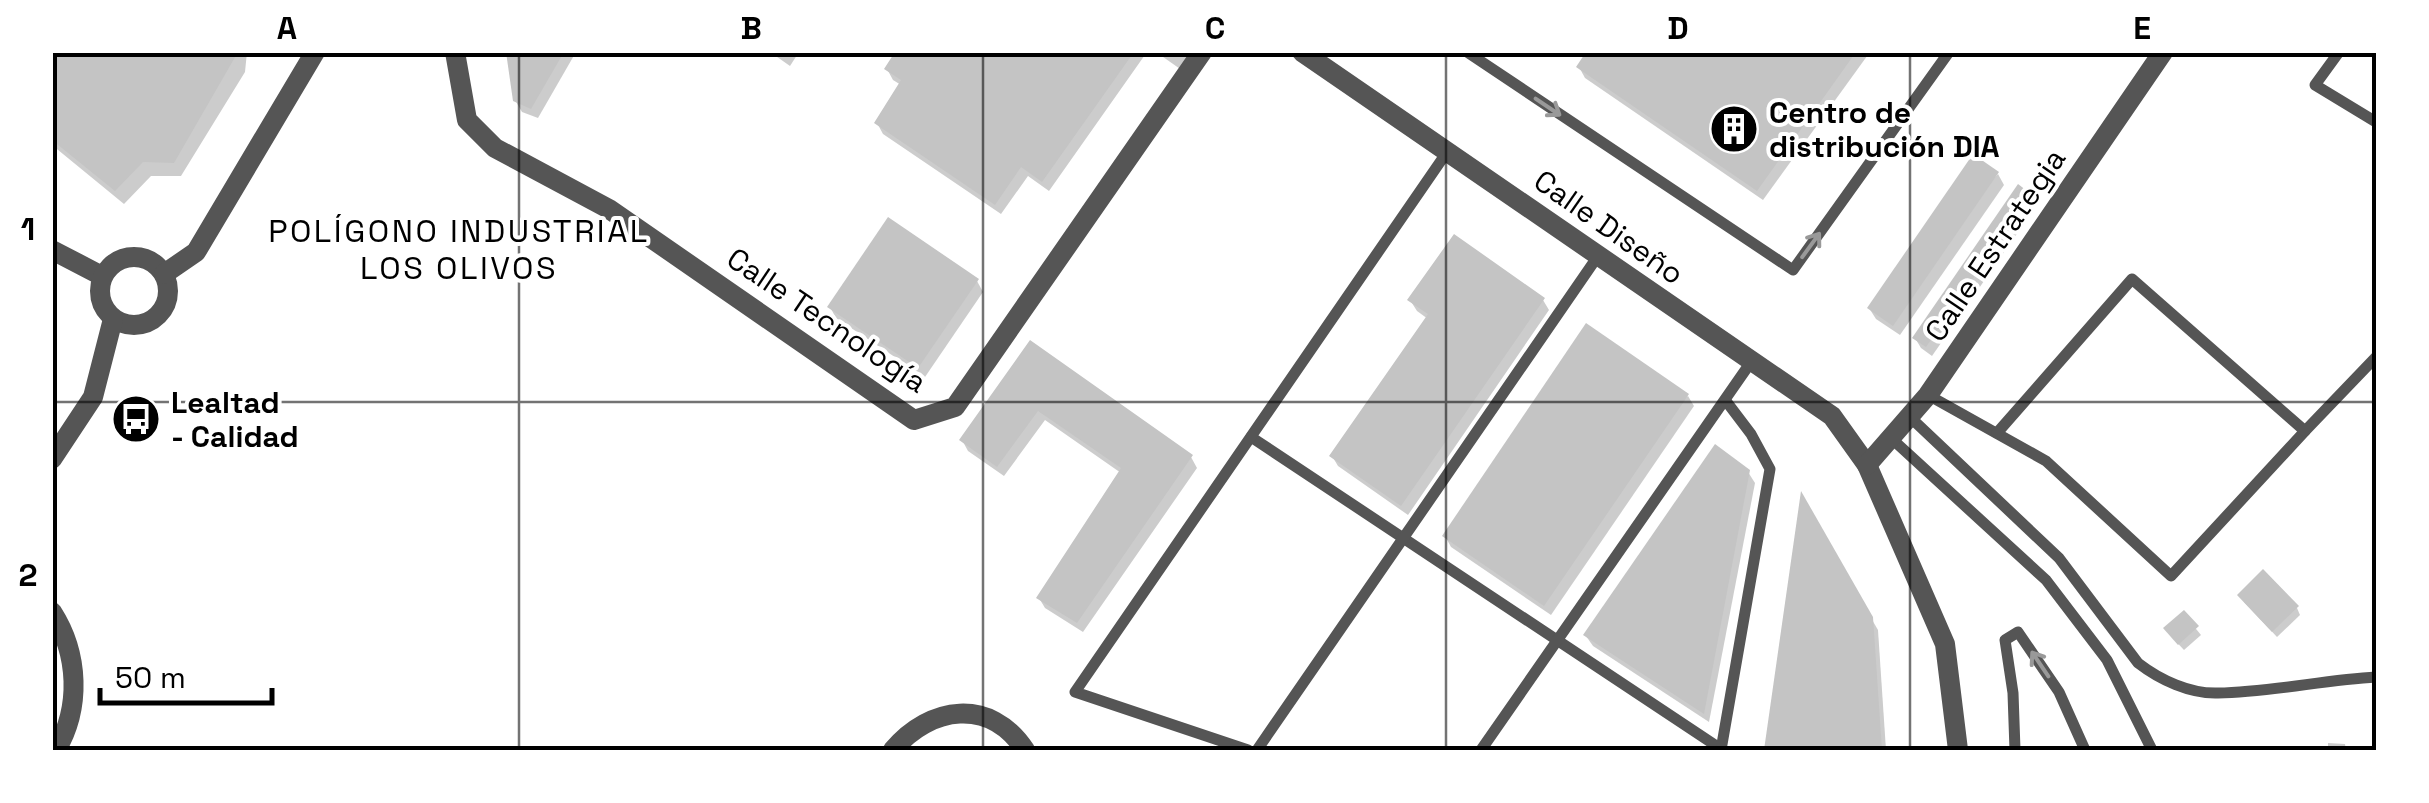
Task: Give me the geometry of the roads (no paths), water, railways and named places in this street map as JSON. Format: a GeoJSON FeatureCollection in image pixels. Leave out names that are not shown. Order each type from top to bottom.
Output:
{"type":"FeatureCollection","features":[{"type":"Feature","properties":{"kind":"street"},"geometry":{"type":"LineString","coordinates":[[164,274],[196,252],[315,52]]}},
{"type":"Feature","properties":{"kind":"street","name":"Calle Tecnología"},"geometry":{"type":"LineString","coordinates":[[454,52],[466,120],[495,148],[609,209],[914,420],[955,407],[1202,52]]}},
{"type":"Feature","properties":{"kind":"street","name":"Calle Diseño"},"geometry":{"type":"LineString","coordinates":[[1302,52],[1832,416],[1867,465],[1945,644],[1958,750]]}},
{"type":"Feature","properties":{"kind":"street","name":"Calle Estrategia"},"geometry":{"type":"LineString","coordinates":[[1867,465],[1928,394],[2163,52]]}},
{"type":"Feature","properties":{"kind":"street"},"geometry":{"type":"LineString","coordinates":[[52,250],[102,276]]}},
{"type":"Feature","properties":{"kind":"street"},"geometry":{"type":"LineString","coordinates":[[145,258],[164,274],[168,297],[156,317],[135,326],[113,319],[100,299],[102,276],[120,259],[145,258]]}},
{"type":"Feature","properties":{"kind":"street"},"geometry":{"type":"LineString","coordinates":[[52,459],[93,397],[113,319]]}},
{"type":"Feature","properties":{"kind":"street"},"geometry":{"type":"LineString","coordinates":[[52,612],[71,653],[74,694],[66,735],[56,750]]}},
{"type":"Feature","properties":{"kind":"street"},"geometry":{"type":"LineString","coordinates":[[893,750],[908,733],[928,720],[952,714],[976,715],[999,724],[1025,750]]}},
{"type":"Feature","properties":{"kind":"lane"},"geometry":{"type":"LineString","coordinates":[[1467,52],[1793,270],[1949,52]]}},
{"type":"Feature","properties":{"kind":"lane"},"geometry":{"type":"LineString","coordinates":[[2339,52],[2315,86],[2376,122]]}},
{"type":"Feature","properties":{"kind":"lane"},"geometry":{"type":"LineString","coordinates":[[1248,750],[1074,692],[1447,152]]}},
{"type":"Feature","properties":{"kind":"lane"},"geometry":{"type":"LineString","coordinates":[[1257,750],[1598,256]]}},
{"type":"Feature","properties":{"kind":"lane"},"geometry":{"type":"LineString","coordinates":[[1997,433],[2132,279],[2305,432]]}},
{"type":"Feature","properties":{"kind":"lane"},"geometry":{"type":"LineString","coordinates":[[1928,394],[2046,461],[2171,576],[2376,358]]}},
{"type":"Feature","properties":{"kind":"lane"},"geometry":{"type":"LineString","coordinates":[[1482,750],[1751,362]]}},
{"type":"Feature","properties":{"kind":"lane"},"geometry":{"type":"LineString","coordinates":[[1251,437],[1721,750],[1770,470],[1751,434],[1726,401]]}},
{"type":"Feature","properties":{"kind":"lane"},"geometry":{"type":"LineString","coordinates":[[1910,418],[2059,558],[2138,663],[2153,674],[2174,684],[2215,694],[2376,677]]}},
{"type":"Feature","properties":{"kind":"lane"},"geometry":{"type":"LineString","coordinates":[[1892,438],[2046,580],[2106,660],[2152,750]]}},
{"type":"Feature","properties":{"kind":"lane"},"geometry":{"type":"LineString","coordinates":[[2015,750],[2013,693],[2005,640],[2018,632],[2059,692],[2085,750]]}},
{"type":"Feature","properties":{"kind":"place","name":"Centro de distribución DIA"},"geometry":{"type":"Point","coordinates":[1734,129]}},
{"type":"Feature","properties":{"kind":"place","name":"Lealtad - Calidad"},"geometry":{"type":"Point","coordinates":[136,419]}},
{"type":"Feature","properties":{"kind":"district","name":"POLÍGONO INDUSTRIAL LOS OLIVOS"},"geometry":{"type":"Point","coordinates":[459,250]}}]}
